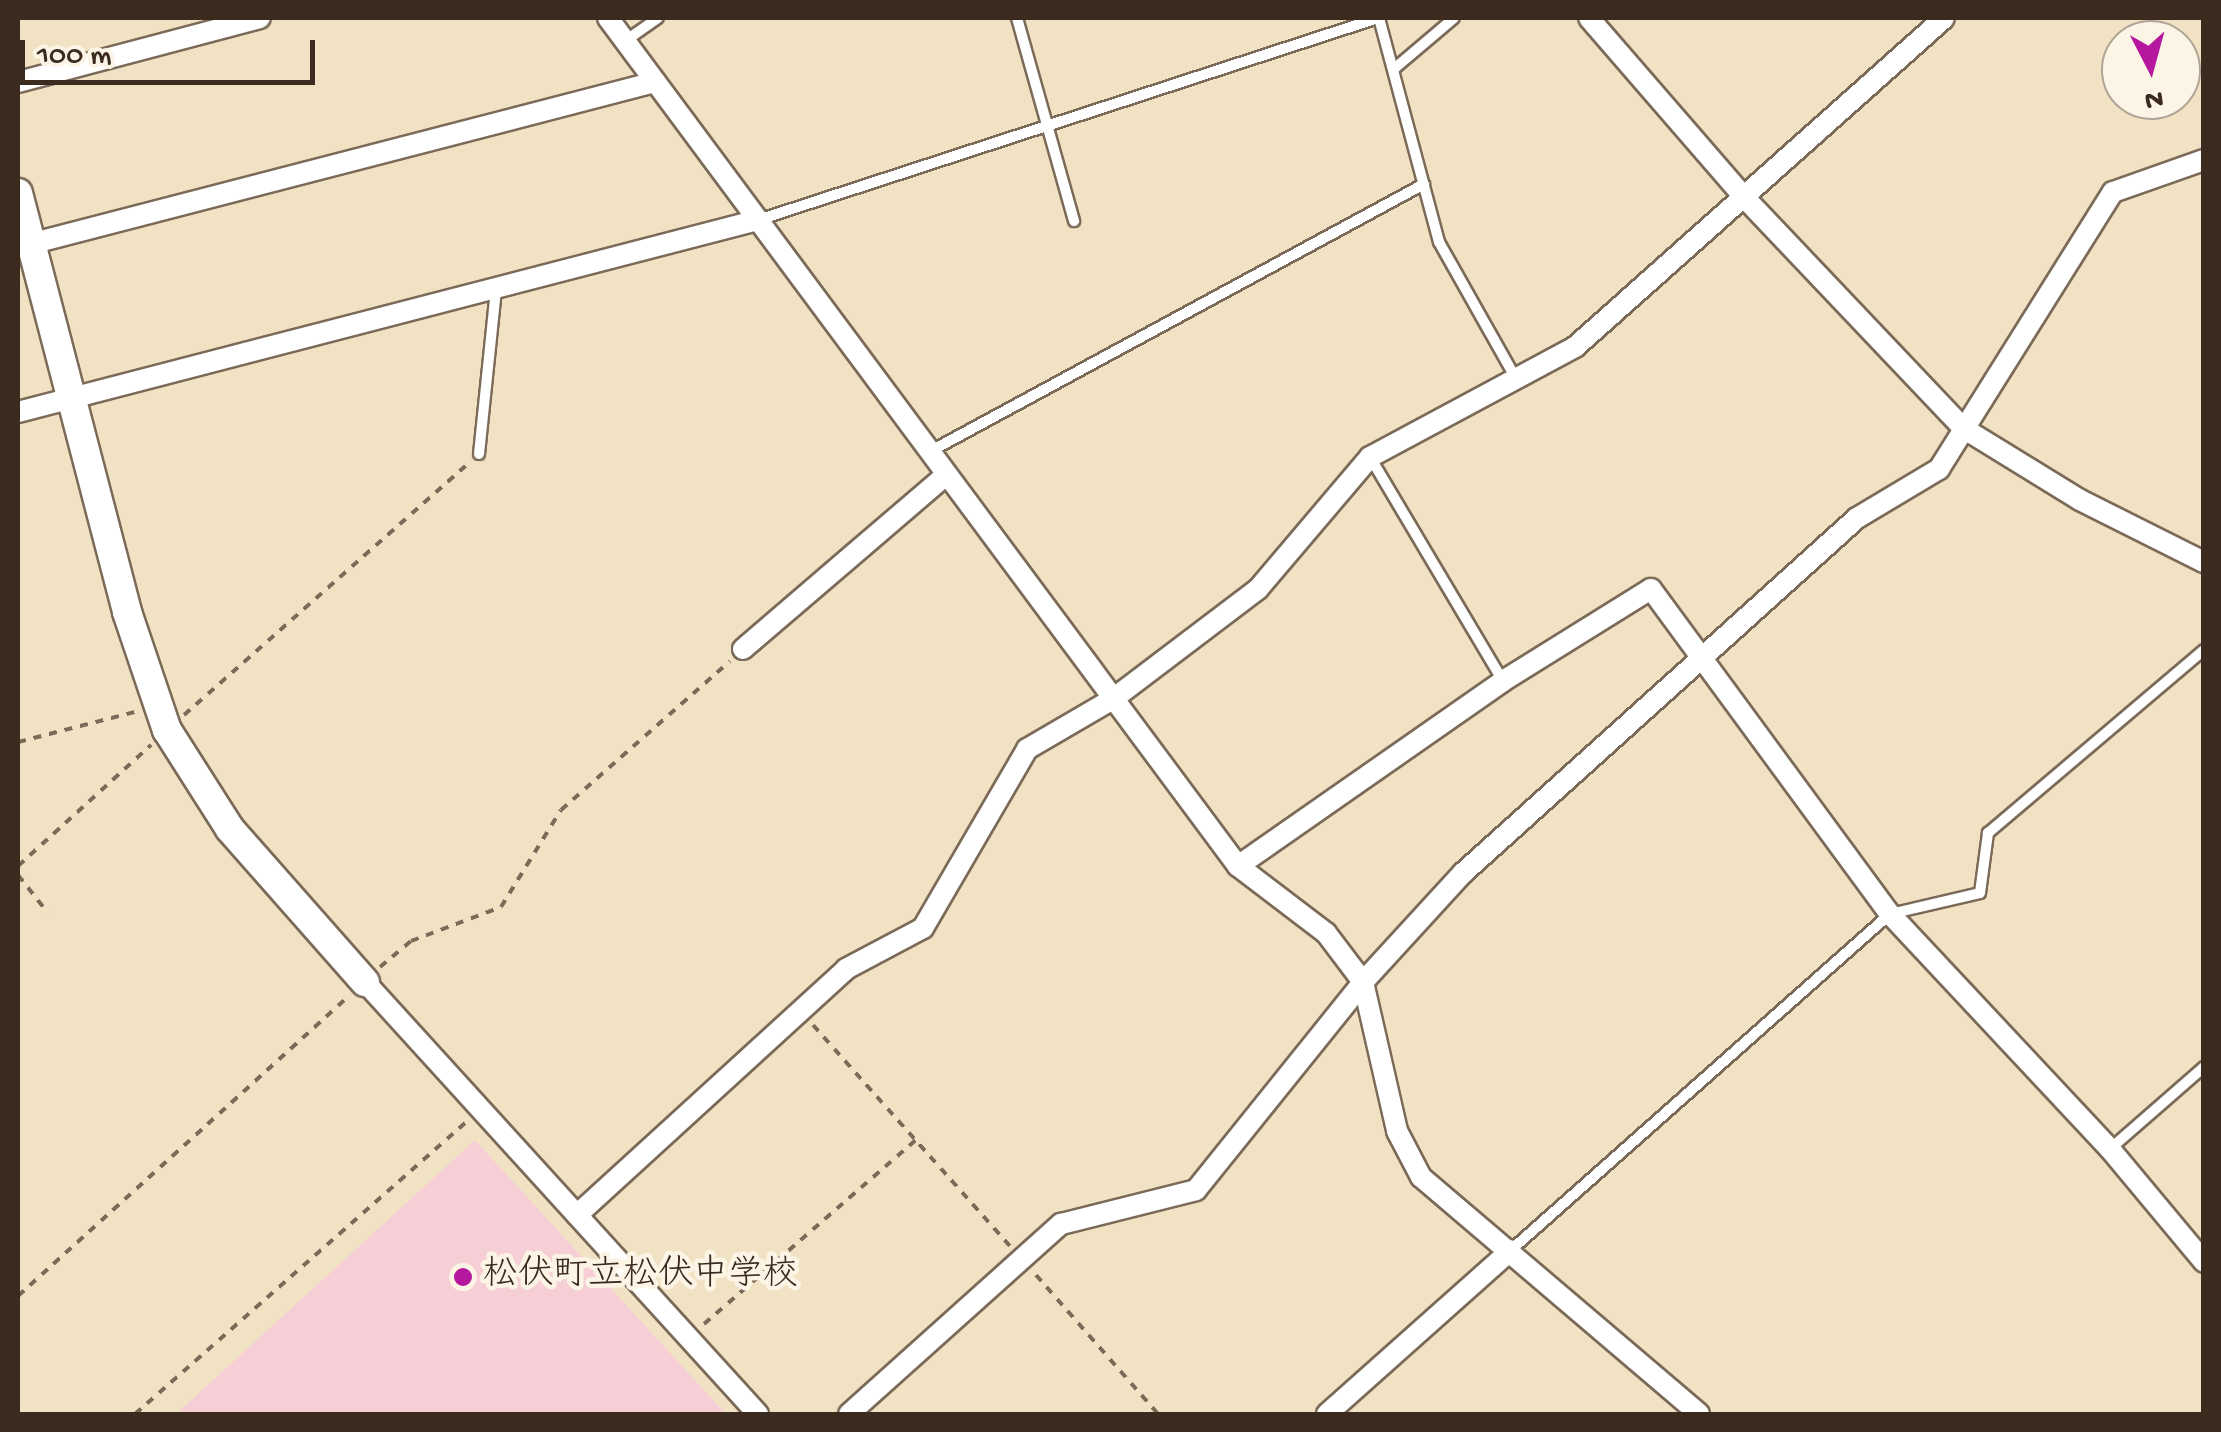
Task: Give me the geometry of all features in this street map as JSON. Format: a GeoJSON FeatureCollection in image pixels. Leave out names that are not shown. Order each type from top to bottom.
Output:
{"type":"FeatureCollection","features":[{"type":"Feature","properties":{"kind":"street"},"geometry":{"type":"LineString","coordinates":[[18,82],[260,18]]}},
{"type":"Feature","properties":{"kind":"street"},"geometry":{"type":"LineString","coordinates":[[608,18],[754,222],[1238,866],[1326,933],[1363,982],[1397,1130],[1421,1176],[1699,1414]]}},
{"type":"Feature","properties":{"kind":"street"},"geometry":{"type":"LineString","coordinates":[[1589,18],[1743,196],[1963,428],[2080,500],[2204,562]]}},
{"type":"Feature","properties":{"kind":"street"},"geometry":{"type":"LineString","coordinates":[[578,1215],[846,969],[923,928],[1027,749],[1113,698],[1258,589],[1370,457],[1575,347],[1944,18]]}},
{"type":"Feature","properties":{"kind":"street"},"geometry":{"type":"LineString","coordinates":[[30,244],[655,82]]}},
{"type":"Feature","properties":{"kind":"street"},"geometry":{"type":"LineString","coordinates":[[849,1414],[1061,1224],[1196,1190],[1363,982],[1463,873],[1857,518],[1939,469],[2113,192],[2204,160]]}},
{"type":"Feature","properties":{"kind":"street"},"geometry":{"type":"LineString","coordinates":[[18,193],[70,399],[162,718],[230,830],[758,1414]]}},
{"type":"Feature","properties":{"kind":"street"},"geometry":{"type":"LineString","coordinates":[[18,412],[754,222]]}},
{"type":"Feature","properties":{"kind":"street"},"geometry":{"type":"LineString","coordinates":[[744,649],[946,474]]}},
{"type":"Feature","properties":{"kind":"street"},"geometry":{"type":"LineString","coordinates":[[1238,866],[1503,682],[1652,589],[1890,914],[2110,1149],[2204,1262]]}},
{"type":"Feature","properties":{"kind":"street"},"geometry":{"type":"LineString","coordinates":[[1327,1414],[1511,1250]]}},
{"type":"Feature","properties":{"kind":"lane"},"geometry":{"type":"LineString","coordinates":[[625,41],[658,18]]}},
{"type":"Feature","properties":{"kind":"lane"},"geometry":{"type":"LineString","coordinates":[[1017,18],[1074,221]]}},
{"type":"Feature","properties":{"kind":"lane"},"geometry":{"type":"LineString","coordinates":[[754,222],[1379,18],[1439,242],[1515,377]]}},
{"type":"Feature","properties":{"kind":"lane"},"geometry":{"type":"LineString","coordinates":[[1395,68],[1454,18]]}},
{"type":"Feature","properties":{"kind":"lane"},"geometry":{"type":"LineString","coordinates":[[929,452],[1424,184]]}},
{"type":"Feature","properties":{"kind":"lane"},"geometry":{"type":"LineString","coordinates":[[479,454],[496,289]]}},
{"type":"Feature","properties":{"kind":"lane"},"geometry":{"type":"LineString","coordinates":[[1370,457],[1503,682]]}},
{"type":"Feature","properties":{"kind":"lane"},"geometry":{"type":"LineString","coordinates":[[1511,1250],[1890,914],[1980,893],[1988,834],[2204,650]]}},
{"type":"Feature","properties":{"kind":"lane"},"geometry":{"type":"LineString","coordinates":[[2110,1149],[2204,1068]]}},
{"type":"Feature","properties":{"kind":"path"},"geometry":{"type":"LineString","coordinates":[[18,866],[162,718],[479,454]]}},
{"type":"Feature","properties":{"kind":"path"},"geometry":{"type":"LineString","coordinates":[[18,1296],[412,941],[501,908],[561,810],[744,649]]}},
{"type":"Feature","properties":{"kind":"path"},"geometry":{"type":"LineString","coordinates":[[18,742],[162,718]]}},
{"type":"Feature","properties":{"kind":"path"},"geometry":{"type":"LineString","coordinates":[[18,876],[48,913]]}},
{"type":"Feature","properties":{"kind":"path"},"geometry":{"type":"LineString","coordinates":[[800,1010],[1158,1414]]}},
{"type":"Feature","properties":{"kind":"path"},"geometry":{"type":"LineString","coordinates":[[135,1414],[481,1109]]}},
{"type":"Feature","properties":{"kind":"path"},"geometry":{"type":"LineString","coordinates":[[688,1337],[916,1140]]}},
{"type":"Feature","properties":{"kind":"shaded area","name":"松伏町立松伏中学校"},"geometry":{"type":"Polygon","coordinates":[[[475,1140],[726,1414],[176,1414],[475,1140]]]}},
{"type":"Feature","properties":{"kind":"place","name":"松伏町立松伏中学校"},"geometry":{"type":"Point","coordinates":[463,1277]}}]}
